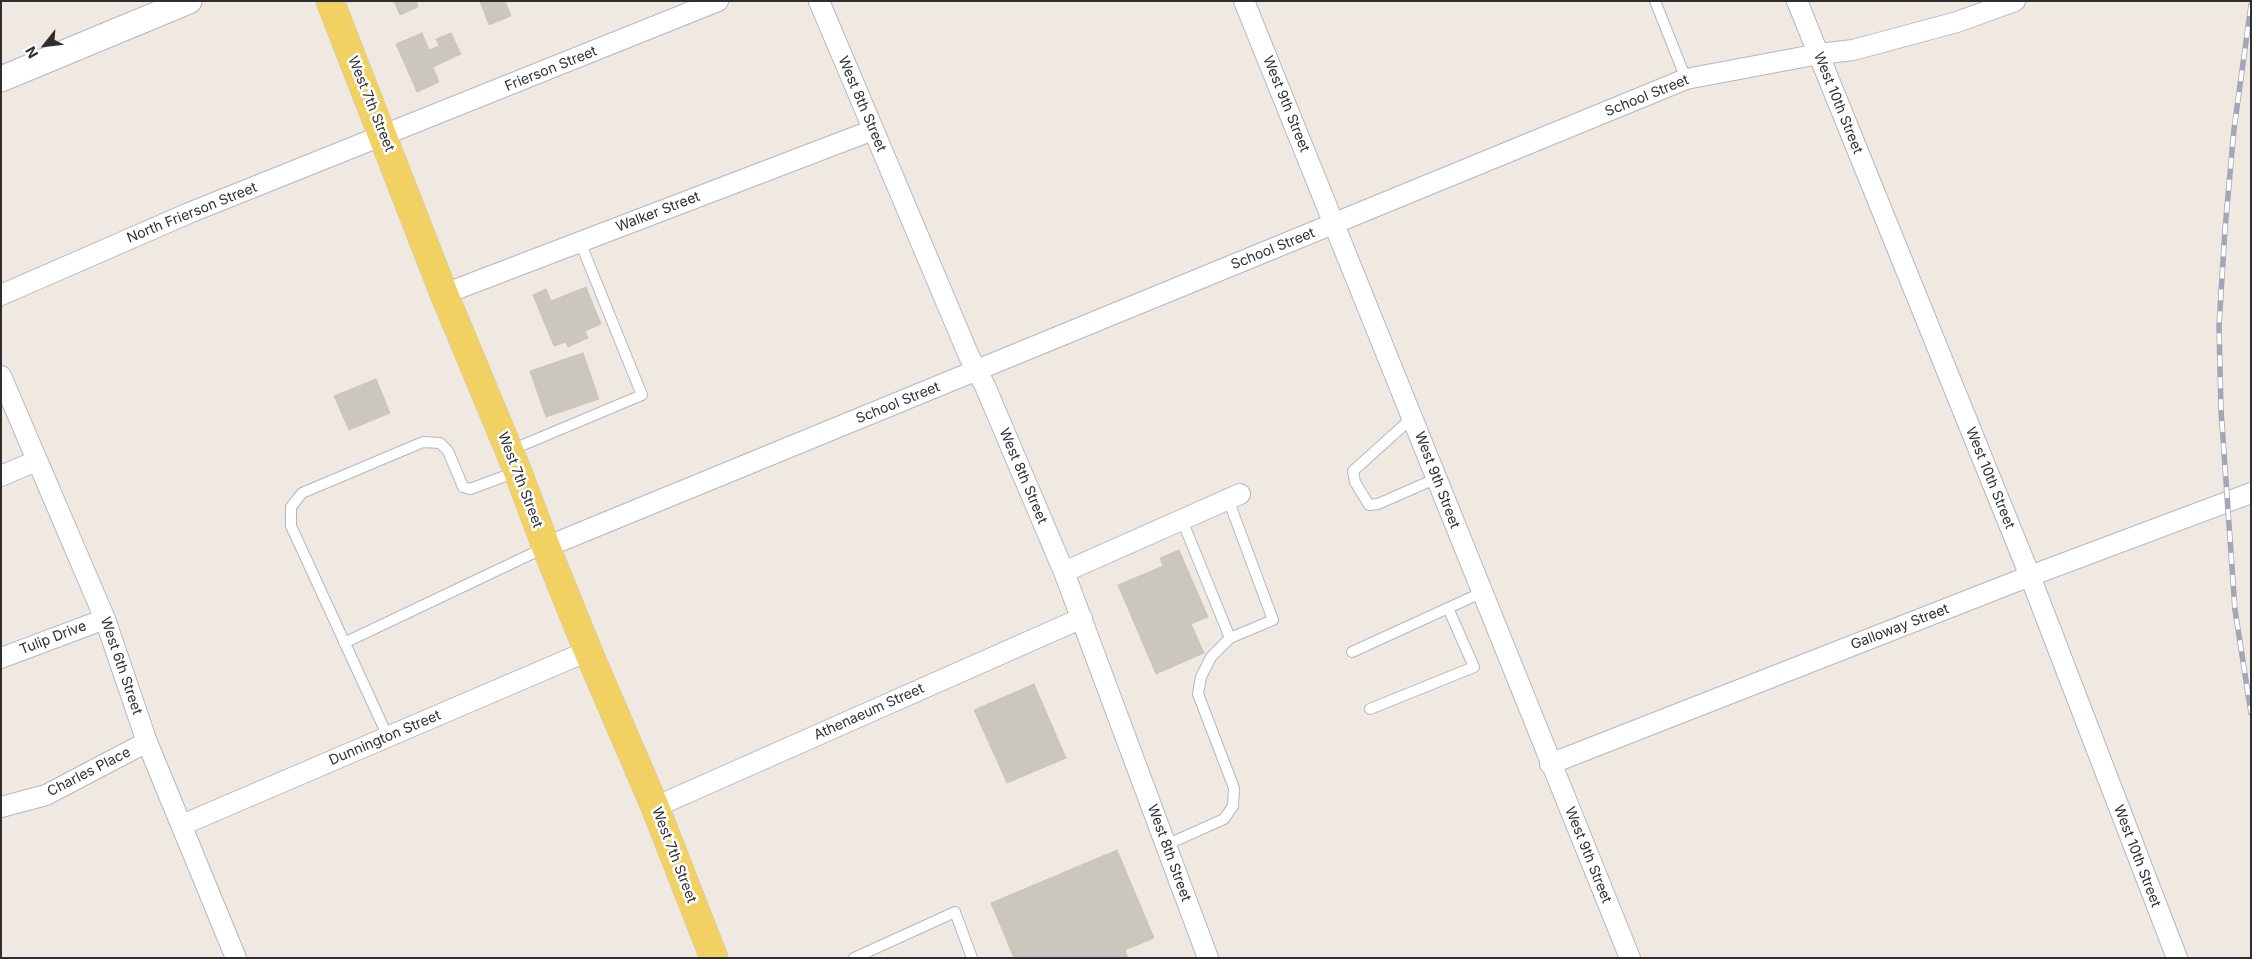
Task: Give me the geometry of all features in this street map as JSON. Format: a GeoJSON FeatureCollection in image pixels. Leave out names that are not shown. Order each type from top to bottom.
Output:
{"type":"FeatureCollection","features":[{"type":"Feature","properties":{"kind":"main road","name":"West 7th Street"},"geometry":{"type":"LineString","coordinates":[[330,1],[444,294],[513,461],[588,651],[656,807],[714,958]]}},
{"type":"Feature","properties":{"kind":"street"},"geometry":{"type":"LineString","coordinates":[[1,80],[190,1]]}},
{"type":"Feature","properties":{"kind":"street","name":"Frierson Street"},"geometry":{"type":"LineString","coordinates":[[384,136],[718,1]]}},
{"type":"Feature","properties":{"kind":"street","name":"West 8th Street"},"geometry":{"type":"LineString","coordinates":[[819,1],[976,371],[986,386],[1064,572],[1208,958]]}},
{"type":"Feature","properties":{"kind":"street","name":"West 9th Street"},"geometry":{"type":"LineString","coordinates":[[1244,1],[1413,417],[1435,479],[1630,958]]}},
{"type":"Feature","properties":{"kind":"street","name":"West 10th Street"},"geometry":{"type":"LineString","coordinates":[[1797,1],[2030,576],[2177,958]]}},
{"type":"Feature","properties":{"kind":"street","name":"School Street"},"geometry":{"type":"LineString","coordinates":[[546,547],[1686,80],[1819,54],[1852,50],[1957,22],[2015,1]]}},
{"type":"Feature","properties":{"kind":"street","name":"Walker Street"},"geometry":{"type":"LineString","coordinates":[[444,294],[873,130]]}},
{"type":"Feature","properties":{"kind":"street","name":"North Frierson Street"},"geometry":{"type":"LineString","coordinates":[[1,295],[189,213],[384,136]]}},
{"type":"Feature","properties":{"kind":"street","name":"West 6th Street"},"geometry":{"type":"LineString","coordinates":[[1,376],[36,462],[105,619],[148,742],[236,958]]}},
{"type":"Feature","properties":{"kind":"street"},"geometry":{"type":"LineString","coordinates":[[1,476],[36,462]]}},
{"type":"Feature","properties":{"kind":"street","name":"Galloway Street"},"geometry":{"type":"LineString","coordinates":[[1550,764],[2030,576],[2251,493]]}},
{"type":"Feature","properties":{"kind":"street"},"geometry":{"type":"LineString","coordinates":[[1064,572],[1234,497]]}},
{"type":"Feature","properties":{"kind":"street","name":"Athenaeum Street"},"geometry":{"type":"LineString","coordinates":[[656,807],[1082,618]]}},
{"type":"Feature","properties":{"kind":"street","name":"Tulip Drive"},"geometry":{"type":"LineString","coordinates":[[1,658],[105,619]]}},
{"type":"Feature","properties":{"kind":"street","name":"Dunnington Street"},"geometry":{"type":"LineString","coordinates":[[182,825],[588,651]]}},
{"type":"Feature","properties":{"kind":"street","name":"Charles Place"},"geometry":{"type":"LineString","coordinates":[[1,807],[46,795],[148,742]]}},
{"type":"Feature","properties":{"kind":"lane"},"geometry":{"type":"LineString","coordinates":[[1655,1],[1686,80]]}},
{"type":"Feature","properties":{"kind":"lane"},"geometry":{"type":"LineString","coordinates":[[388,737],[291,526],[291,507],[302,492],[423,442],[440,443],[448,451],[464,487],[470,489],[513,461],[642,395],[580,242]]}},
{"type":"Feature","properties":{"kind":"lane"},"geometry":{"type":"LineString","coordinates":[[1413,417],[1354,471],[1354,482],[1368,505],[1378,504],[1435,479]]}},
{"type":"Feature","properties":{"kind":"lane"},"geometry":{"type":"LineString","coordinates":[[1166,844],[1224,819],[1233,806],[1234,788],[1198,694],[1201,677],[1211,657],[1230,638],[1273,620],[1234,497]]}},
{"type":"Feature","properties":{"kind":"lane"},"geometry":{"type":"LineString","coordinates":[[1182,520],[1230,638]]}},
{"type":"Feature","properties":{"kind":"lane"},"geometry":{"type":"LineString","coordinates":[[344,643],[546,547]]}},
{"type":"Feature","properties":{"kind":"lane"},"geometry":{"type":"LineString","coordinates":[[1352,652],[1481,593]]}},
{"type":"Feature","properties":{"kind":"lane"},"geometry":{"type":"LineString","coordinates":[[1370,710],[1474,667],[1448,608]]}},
{"type":"Feature","properties":{"kind":"lane"},"geometry":{"type":"LineString","coordinates":[[854,958],[954,912],[972,958]]}},
{"type":"Feature","properties":{"kind":"building"},"geometry":{"type":"Polygon","coordinates":[[[394,1],[416,1],[418,7],[400,15],[394,1]]]}},
{"type":"Feature","properties":{"kind":"building"},"geometry":{"type":"Polygon","coordinates":[[[480,1],[505,1],[511,16],[489,25],[480,1]]]}},
{"type":"Feature","properties":{"kind":"building"},"geometry":{"type":"Polygon","coordinates":[[[422,33],[429,50],[439,46],[436,39],[451,33],[461,54],[433,67],[439,82],[417,92],[396,44],[422,33]]]}},
{"type":"Feature","properties":{"kind":"building"},"geometry":{"type":"Polygon","coordinates":[[[586,287],[601,324],[585,331],[588,338],[568,347],[566,342],[554,346],[533,295],[546,289],[551,301],[586,287]]]}},
{"type":"Feature","properties":{"kind":"building"},"geometry":{"type":"Polygon","coordinates":[[[583,353],[599,399],[546,417],[530,371],[583,353]]]}},
{"type":"Feature","properties":{"kind":"building"},"geometry":{"type":"Polygon","coordinates":[[[376,379],[390,413],[349,430],[334,396],[376,379]]]}},
{"type":"Feature","properties":{"kind":"building"},"geometry":{"type":"Polygon","coordinates":[[[1179,550],[1208,617],[1191,624],[1204,653],[1156,674],[1118,585],[1163,566],[1160,558],[1179,550]]]}},
{"type":"Feature","properties":{"kind":"building"},"geometry":{"type":"Polygon","coordinates":[[[1034,684],[1066,758],[1007,783],[974,710],[1034,684]]]}},
{"type":"Feature","properties":{"kind":"building"},"geometry":{"type":"Polygon","coordinates":[[[1117,850],[1154,938],[1125,950],[1128,958],[1014,958],[991,903],[1117,850]]]}},
{"type":"Feature","properties":{"kind":"railway"},"geometry":{"type":"LineString","coordinates":[[2251,5],[2234,129],[2219,326],[2221,410],[2235,610],[2251,713]]}}]}
